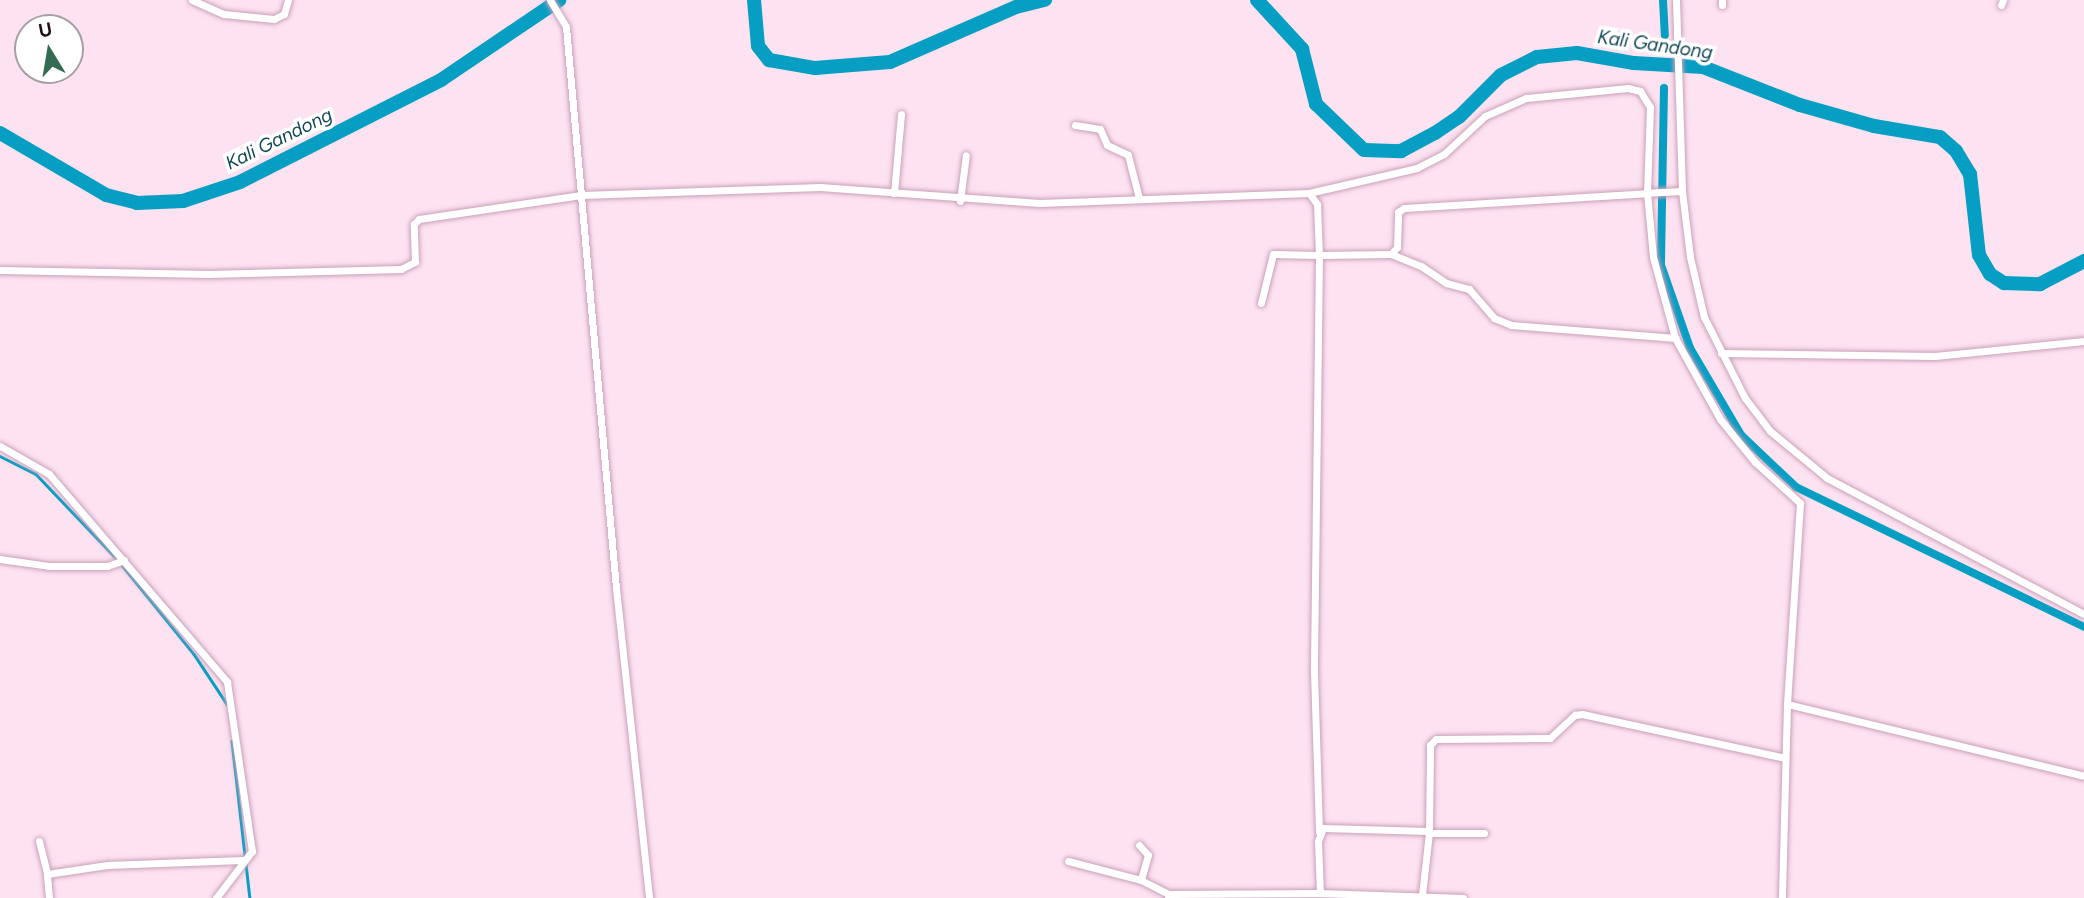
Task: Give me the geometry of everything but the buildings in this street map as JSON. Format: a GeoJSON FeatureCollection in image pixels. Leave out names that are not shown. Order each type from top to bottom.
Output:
{"type":"FeatureCollection","features":[{"type":"Feature","properties":{"kind":"street"},"geometry":{"type":"LineString","coordinates":[[192,0],[224,14],[274,19],[284,14],[288,0]]}},
{"type":"Feature","properties":{"kind":"street"},"geometry":{"type":"LineString","coordinates":[[550,0],[566,27],[649,898]]}},
{"type":"Feature","properties":{"kind":"street"},"geometry":{"type":"LineString","coordinates":[[1676,0],[1682,77],[1678,191],[1704,317],[1745,398],[1770,431],[1827,478],[2084,614]]}},
{"type":"Feature","properties":{"kind":"street"},"geometry":{"type":"LineString","coordinates":[[0,270],[236,274],[401,268],[415,262],[414,225],[419,219],[581,195],[820,187],[960,201],[1039,203],[1309,193],[1417,168],[1444,154],[1485,116],[1515,101],[1559,92],[1628,88],[1640,91],[1650,107],[1653,257],[1675,338],[1720,419],[1755,462],[1800,499],[1787,704],[1782,898]]}},
{"type":"Feature","properties":{"kind":"street"},"geometry":{"type":"LineString","coordinates":[[894,193],[901,114]]}},
{"type":"Feature","properties":{"kind":"street"},"geometry":{"type":"LineString","coordinates":[[1074,125],[1100,129],[1107,145],[1128,155],[1139,198]]}},
{"type":"Feature","properties":{"kind":"street"},"geometry":{"type":"LineString","coordinates":[[960,201],[966,155]]}},
{"type":"Feature","properties":{"kind":"street"},"geometry":{"type":"LineString","coordinates":[[1391,254],[1397,247],[1398,212],[1404,208],[1678,191]]}},
{"type":"Feature","properties":{"kind":"street"},"geometry":{"type":"LineString","coordinates":[[1309,193],[1317,204],[1319,255],[1314,672],[1320,893]]}},
{"type":"Feature","properties":{"kind":"street"},"geometry":{"type":"LineString","coordinates":[[1261,303],[1273,254],[1391,254],[1421,266],[1446,283],[1469,289],[1494,318],[1511,325],[1675,338]]}},
{"type":"Feature","properties":{"kind":"street"},"geometry":{"type":"LineString","coordinates":[[1721,353],[1935,356],[2084,341]]}},
{"type":"Feature","properties":{"kind":"street"},"geometry":{"type":"LineString","coordinates":[[0,446],[49,474],[227,682],[248,818],[246,859],[216,898]]}},
{"type":"Feature","properties":{"kind":"street"},"geometry":{"type":"LineString","coordinates":[[0,559],[48,566],[121,561]]}},
{"type":"Feature","properties":{"kind":"street"},"geometry":{"type":"LineString","coordinates":[[1787,704],[2084,776]]}},
{"type":"Feature","properties":{"kind":"street"},"geometry":{"type":"LineString","coordinates":[[1422,895],[1429,832],[1430,745],[1440,738],[1550,738],[1574,715],[1583,714],[1785,758]]}},
{"type":"Feature","properties":{"kind":"street"},"geometry":{"type":"LineString","coordinates":[[1319,832],[1329,826],[1484,834]]}},
{"type":"Feature","properties":{"kind":"street"},"geometry":{"type":"LineString","coordinates":[[39,841],[47,874],[49,898]]}},
{"type":"Feature","properties":{"kind":"street"},"geometry":{"type":"LineString","coordinates":[[1139,845],[1148,855],[1140,880]]}},
{"type":"Feature","properties":{"kind":"street"},"geometry":{"type":"LineString","coordinates":[[47,874],[107,865],[246,859]]}},
{"type":"Feature","properties":{"kind":"street"},"geometry":{"type":"LineString","coordinates":[[1068,861],[1140,880],[1169,896],[1254,897],[1320,893],[1463,898]]}},
{"type":"Feature","properties":{"kind":"waterway","name":"Kali Gandong"},"geometry":{"type":"LineString","coordinates":[[0,133],[106,195],[137,203],[183,201],[240,182],[441,80],[559,0]]}},
{"type":"Feature","properties":{"kind":"waterway","name":"Kali Gandong"},"geometry":{"type":"LineString","coordinates":[[754,0],[758,46],[769,60],[815,68],[890,62],[1016,7],[1045,0]]}},
{"type":"Feature","properties":{"kind":"waterway","name":"Kali Gandong"},"geometry":{"type":"LineString","coordinates":[[1257,0],[1302,49],[1316,104],[1364,150],[1401,151],[1435,133],[1459,117],[1501,75],[1537,57],[1577,53],[1634,63],[1703,67],[1800,105],[1874,126],[1940,137],[1956,151],[1970,174],[1979,255],[1990,274],[2004,283],[2040,284],[2084,261]]}},
{"type":"Feature","properties":{"kind":"waterway"},"geometry":{"type":"LineString","coordinates":[[1663,0],[1665,35]]}},
{"type":"Feature","properties":{"kind":"waterway"},"geometry":{"type":"LineString","coordinates":[[1664,88],[1661,265],[1690,348],[1741,435],[1796,487],[2084,627]]}},
{"type":"Feature","properties":{"kind":"waterway"},"geometry":{"type":"LineString","coordinates":[[0,456],[36,474],[117,559],[194,654],[227,704]]}},
{"type":"Feature","properties":{"kind":"waterway"},"geometry":{"type":"LineString","coordinates":[[232,741],[250,898]]}}]}
